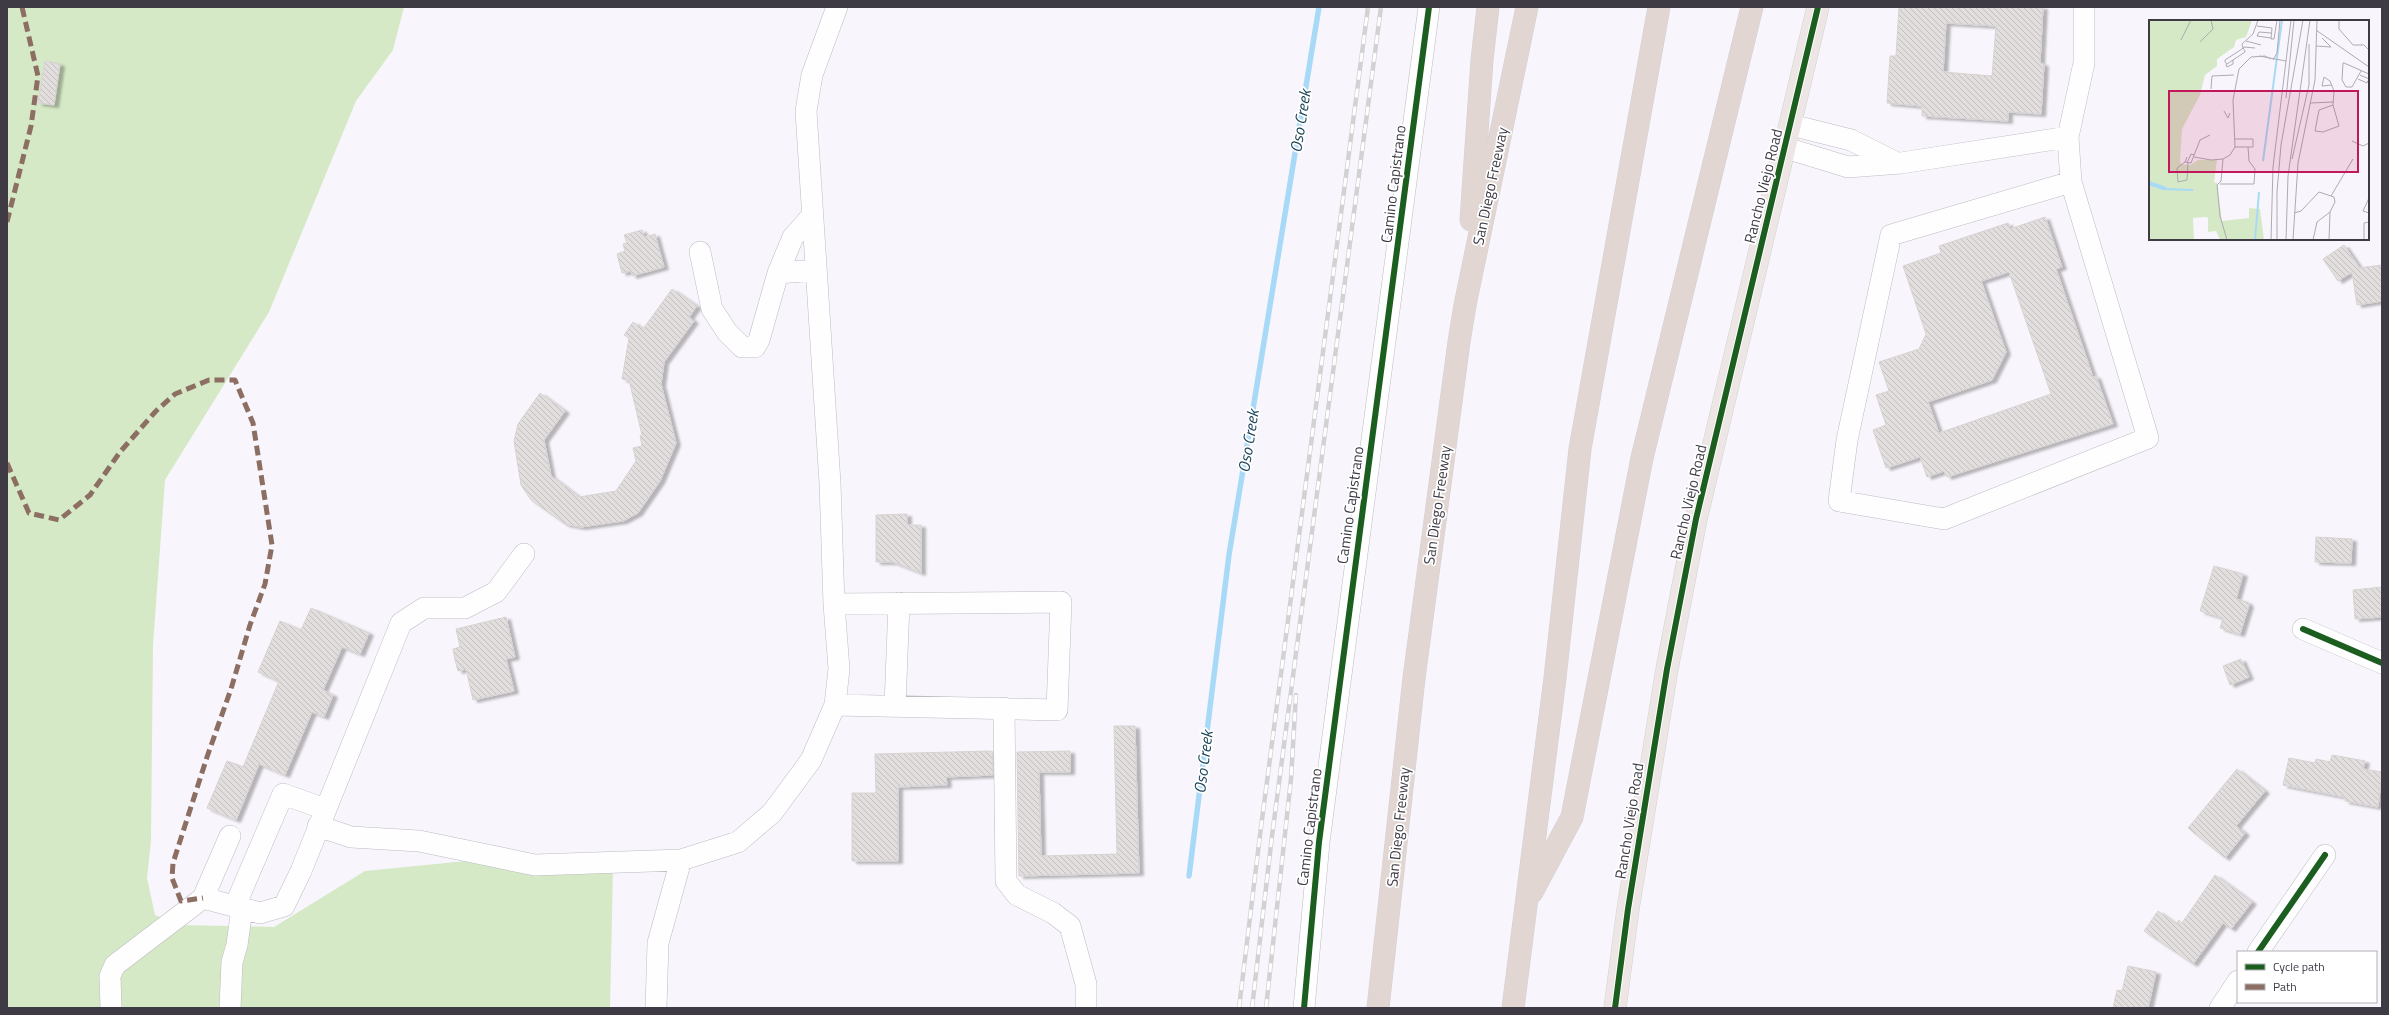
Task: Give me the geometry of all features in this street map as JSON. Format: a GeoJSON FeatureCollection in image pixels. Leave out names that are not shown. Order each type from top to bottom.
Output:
{"type":"FeatureCollection","features":[{"type":"Feature","properties":{"kind":"highway"},"geometry":{"type":"LineString","coordinates":[[1465,305],[1482,60],[1488,7]]}},
{"type":"Feature","properties":{"kind":"highway","name":"San Diego Freeway"},"geometry":{"type":"LineString","coordinates":[[1378,1008],[1414,678],[1465,305],[1527,7]]}},
{"type":"Feature","properties":{"kind":"highway"},"geometry":{"type":"LineString","coordinates":[[1513,1008],[1555,678],[1580,449],[1659,7]]}},
{"type":"Feature","properties":{"kind":"highway"},"geometry":{"type":"LineString","coordinates":[[1525,906],[1572,817],[1642,458],[1752,7]]}},
{"type":"Feature","properties":{"kind":"main road","name":"Rancho Viejo Road"},"geometry":{"type":"LineString","coordinates":[[1615,1008],[1628,909],[1667,669],[1695,526],[1786,148],[1818,7]]}},
{"type":"Feature","properties":{"kind":"street"},"geometry":{"type":"LineString","coordinates":[[230,1008],[232,962],[237,945],[239,907],[283,794],[351,837],[419,841],[535,865],[681,860],[738,842],[772,812],[811,760],[835,705],[839,669],[834,604],[830,483],[816,270],[811,217],[806,111],[812,75],[837,7]]}},
{"type":"Feature","properties":{"kind":"street","name":"Camino Capistrano"},"geometry":{"type":"LineString","coordinates":[[1304,1008],[1319,842],[1429,7]]}},
{"type":"Feature","properties":{"kind":"street"},"geometry":{"type":"LineString","coordinates":[[2071,182],[1891,235],[1847,440],[1839,501],[1944,519],[2148,438],[2071,182],[2068,137],[2084,63],[2084,7]]}},
{"type":"Feature","properties":{"kind":"street"},"geometry":{"type":"LineString","coordinates":[[1791,125],[1851,140],[1898,163]]}},
{"type":"Feature","properties":{"kind":"street"},"geometry":{"type":"LineString","coordinates":[[1786,148],[1848,167],[1898,163],[2068,137]]}},
{"type":"Feature","properties":{"kind":"street"},"geometry":{"type":"LineString","coordinates":[[700,252],[712,309],[727,332],[742,347],[755,347],[759,340],[778,273],[793,237],[811,217]]}},
{"type":"Feature","properties":{"kind":"street"},"geometry":{"type":"LineString","coordinates":[[778,273],[816,270]]}},
{"type":"Feature","properties":{"kind":"street"},"geometry":{"type":"LineString","coordinates":[[204,898],[260,913],[284,906],[301,872],[401,623],[424,608],[465,608],[496,592],[524,554]]}},
{"type":"Feature","properties":{"kind":"street"},"geometry":{"type":"LineString","coordinates":[[834,604],[1061,602],[1057,710],[835,705]]}},
{"type":"Feature","properties":{"kind":"street"},"geometry":{"type":"LineString","coordinates":[[896,706],[899,603]]}},
{"type":"Feature","properties":{"kind":"street"},"geometry":{"type":"LineString","coordinates":[[2304,630],[2382,663]]}},
{"type":"Feature","properties":{"kind":"street"},"geometry":{"type":"LineString","coordinates":[[1004,708],[1006,881],[1017,895],[1053,913],[1070,926],[1086,984],[1086,1008]]}},
{"type":"Feature","properties":{"kind":"street"},"geometry":{"type":"LineString","coordinates":[[111,1008],[110,976],[115,965],[204,898],[230,836]]}},
{"type":"Feature","properties":{"kind":"street"},"geometry":{"type":"LineString","coordinates":[[2259,951],[2324,855]]}},
{"type":"Feature","properties":{"kind":"street"},"geometry":{"type":"LineString","coordinates":[[656,1008],[658,943],[681,860]]}},
{"type":"Feature","properties":{"kind":"street"},"geometry":{"type":"LineString","coordinates":[[2220,1008],[2237,983]]}},
{"type":"Feature","properties":{"kind":"green space"},"geometry":{"type":"Polygon","coordinates":[[[7,7],[404,7],[393,50],[356,101],[269,312],[165,480],[153,645],[151,841],[147,878],[155,915],[180,925],[274,927],[365,871],[466,861],[613,869],[610,1008],[7,1008],[7,7]]]}},
{"type":"Feature","properties":{"kind":"building"},"geometry":{"type":"Polygon","coordinates":[[[1899,7],[2043,7],[2040,63],[2044,64],[2041,114],[2008,112],[2008,121],[1922,116],[1922,106],[1887,103],[1890,56],[1896,56],[1899,7]],[[1946,23],[1943,72],[1992,76],[1996,26],[1946,23]]]}},
{"type":"Feature","properties":{"kind":"building"},"geometry":{"type":"Polygon","coordinates":[[[45,61],[60,64],[54,105],[38,103],[45,61]]]}},
{"type":"Feature","properties":{"kind":"building"},"geometry":{"type":"Polygon","coordinates":[[[2045,217],[2062,267],[2056,269],[2093,377],[2096,376],[2113,424],[1947,477],[1944,471],[1927,477],[1920,457],[1886,468],[1873,430],[1886,425],[1876,395],[1889,391],[1879,362],[1919,349],[1926,334],[1903,266],[1941,253],[1939,246],[2008,223],[2010,229],[2045,217]],[[2009,272],[1981,281],[2006,352],[1992,380],[1928,402],[1939,433],[2051,394],[2009,272]]]}},
{"type":"Feature","properties":{"kind":"building"},"geometry":{"type":"Polygon","coordinates":[[[642,230],[644,237],[655,234],[664,267],[632,276],[631,271],[622,273],[617,254],[625,251],[623,244],[627,243],[624,235],[642,230]]]}},
{"type":"Feature","properties":{"kind":"building"},"geometry":{"type":"Polygon","coordinates":[[[2344,245],[2359,267],[2358,268],[2382,265],[2382,301],[2357,305],[2352,272],[2338,281],[2323,259],[2344,245]]]}},
{"type":"Feature","properties":{"kind":"building"},"geometry":{"type":"Polygon","coordinates":[[[672,289],[697,306],[689,317],[694,321],[664,362],[661,384],[676,443],[660,481],[638,513],[623,521],[581,527],[565,524],[531,500],[521,485],[514,441],[518,424],[540,393],[565,411],[544,440],[551,476],[579,497],[616,491],[636,461],[633,448],[642,446],[640,436],[642,435],[629,380],[622,379],[629,338],[624,335],[633,322],[643,329],[672,289]]]}},
{"type":"Feature","properties":{"kind":"building"},"geometry":{"type":"Polygon","coordinates":[[[907,514],[907,525],[921,525],[921,573],[893,562],[876,562],[876,515],[907,514]]]}},
{"type":"Feature","properties":{"kind":"building"},"geometry":{"type":"Polygon","coordinates":[[[2316,537],[2352,539],[2351,563],[2315,562],[2316,537]]]}},
{"type":"Feature","properties":{"kind":"building"},"geometry":{"type":"Polygon","coordinates":[[[2214,566],[2243,574],[2236,599],[2247,602],[2249,605],[2240,634],[2220,628],[2223,618],[2200,611],[2214,566]]]}},
{"type":"Feature","properties":{"kind":"building"},"geometry":{"type":"Polygon","coordinates":[[[2382,587],[2382,617],[2355,619],[2353,590],[2382,587]]]}},
{"type":"Feature","properties":{"kind":"building"},"geometry":{"type":"Polygon","coordinates":[[[311,608],[369,633],[360,654],[342,647],[323,690],[333,695],[324,717],[312,712],[285,775],[259,764],[236,820],[207,808],[227,761],[243,767],[279,681],[258,672],[280,621],[301,630],[311,608]]]}},
{"type":"Feature","properties":{"kind":"building"},"geometry":{"type":"Polygon","coordinates":[[[506,617],[515,657],[506,659],[514,691],[473,700],[466,669],[458,671],[455,660],[453,649],[460,647],[456,629],[506,617]]]}},
{"type":"Feature","properties":{"kind":"building"},"geometry":{"type":"Polygon","coordinates":[[[2241,659],[2249,677],[2230,685],[2223,666],[2241,659]]]}},
{"type":"Feature","properties":{"kind":"building"},"geometry":{"type":"Polygon","coordinates":[[[1114,726],[1135,726],[1139,873],[1019,876],[1017,752],[1070,751],[1070,772],[1039,772],[1041,856],[1117,854],[1114,726]]]}},
{"type":"Feature","properties":{"kind":"building"},"geometry":{"type":"Polygon","coordinates":[[[993,752],[993,775],[946,777],[947,785],[898,787],[898,861],[852,861],[852,793],[876,793],[875,754],[993,752]]]}},
{"type":"Feature","properties":{"kind":"building"},"geometry":{"type":"Polygon","coordinates":[[[2332,755],[2365,761],[2363,769],[2382,772],[2378,807],[2345,801],[2345,797],[2283,785],[2289,758],[2315,763],[2316,759],[2330,762],[2332,755]]]}},
{"type":"Feature","properties":{"kind":"building"},"geometry":{"type":"Polygon","coordinates":[[[2237,769],[2265,791],[2236,826],[2245,833],[2225,858],[2188,828],[2237,769]]]}},
{"type":"Feature","properties":{"kind":"building"},"geometry":{"type":"Polygon","coordinates":[[[2215,875],[2252,902],[2231,929],[2223,923],[2193,964],[2144,931],[2158,911],[2176,924],[2179,920],[2182,923],[2215,875]]]}},
{"type":"Feature","properties":{"kind":"building"},"geometry":{"type":"Polygon","coordinates":[[[2128,966],[2156,972],[2148,1008],[2113,1008],[2117,990],[2122,991],[2128,966]]]}},
{"type":"Feature","properties":{"kind":"waterway","name":"Oso Creek"},"geometry":{"type":"LineString","coordinates":[[1189,876],[1229,555],[1319,7]]}},
{"type":"Feature","properties":{"kind":"railway"},"geometry":{"type":"LineString","coordinates":[[1239,1008],[1260,835],[1368,7]]}},
{"type":"Feature","properties":{"kind":"railway"},"geometry":{"type":"LineString","coordinates":[[1252,1008],[1272,836],[1381,7]]}},
{"type":"Feature","properties":{"kind":"railway"},"geometry":{"type":"LineString","coordinates":[[1266,1008],[1291,779],[1296,695]]}},
{"type":"Feature","properties":{"kind":"marked path"},"geometry":{"type":"LineString","coordinates":[[7,222],[31,126],[38,76],[22,7]]}},
{"type":"Feature","properties":{"kind":"marked path"},"geometry":{"type":"LineString","coordinates":[[7,463],[29,513],[59,520],[90,495],[120,452],[156,411],[175,394],[209,380],[235,380],[253,423],[272,545],[265,584],[250,625],[231,689],[207,757],[173,863],[172,878],[181,901],[203,898]]}},
{"type":"Feature","properties":{"kind":"cycle path"},"geometry":{"type":"LineString","coordinates":[[1304,1008],[1319,842],[1429,7]]}},
{"type":"Feature","properties":{"kind":"cycle path"},"geometry":{"type":"LineString","coordinates":[[1615,1008],[1628,909],[1667,669],[1696,519],[1818,7]]}},
{"type":"Feature","properties":{"kind":"cycle path"},"geometry":{"type":"LineString","coordinates":[[2303,629],[2382,663]]}},
{"type":"Feature","properties":{"kind":"cycle path"},"geometry":{"type":"LineString","coordinates":[[2259,951],[2325,855]]}}]}
